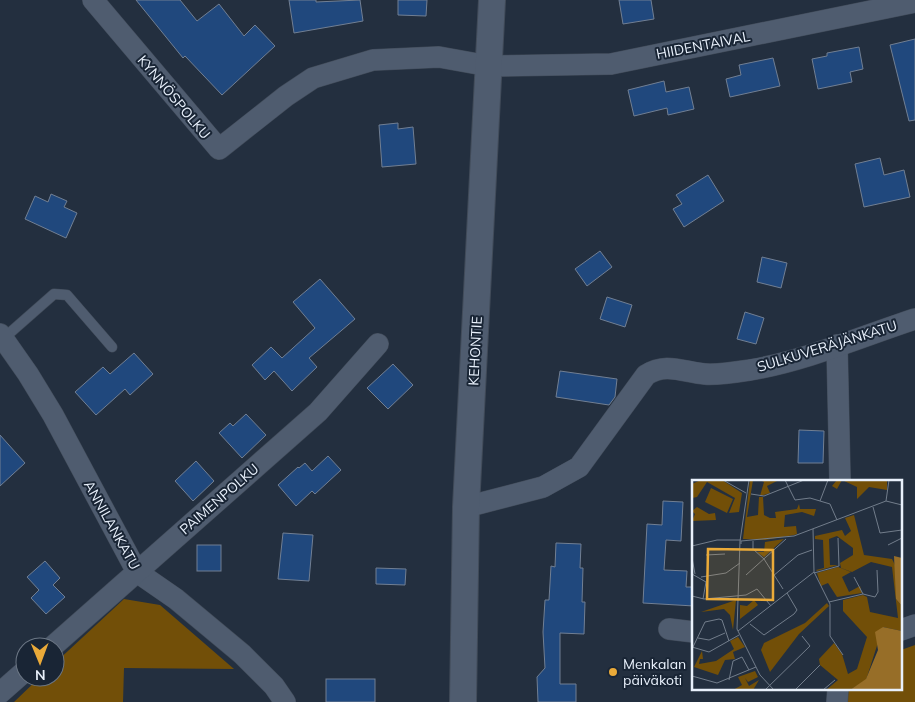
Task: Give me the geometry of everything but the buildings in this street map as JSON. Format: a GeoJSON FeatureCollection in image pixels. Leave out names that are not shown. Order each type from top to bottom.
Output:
{"type":"FeatureCollection","features":[{"type":"Feature","properties":{"kind":"street","name":"KYNNÖSPOLKU"},"geometry":{"type":"LineString","coordinates":[[93,0],[219,149],[286,96],[313,78],[350,65],[397,57],[439,57],[490,66]]}},
{"type":"Feature","properties":{"kind":"street","name":"KEHONTIE"},"geometry":{"type":"LineString","coordinates":[[463,702],[466,507],[492,0]]}},
{"type":"Feature","properties":{"kind":"street","name":"HIIDENTAIVAL"},"geometry":{"type":"LineString","coordinates":[[490,66],[610,64],[915,2]]}},
{"type":"Feature","properties":{"kind":"street","name":"SULKUVERÄJÄNKATU"},"geometry":{"type":"LineString","coordinates":[[466,507],[543,487],[579,467],[646,375],[656,369],[677,368],[705,374],[751,370],[782,363],[915,319]]}},
{"type":"Feature","properties":{"kind":"street","name":"ANNILANKATU"},"geometry":{"type":"LineString","coordinates":[[1,338],[53,415],[136,572],[176,599],[242,654],[274,686],[285,702]]}},
{"type":"Feature","properties":{"kind":"street","name":"PAIMENPOLKU"},"geometry":{"type":"LineString","coordinates":[[63,637],[318,412],[378,344]]}},
{"type":"Feature","properties":{"kind":"street"},"geometry":{"type":"LineString","coordinates":[[837,345],[840,480]]}},
{"type":"Feature","properties":{"kind":"street"},"geometry":{"type":"LineString","coordinates":[[902,630],[915,625]]}},
{"type":"Feature","properties":{"kind":"street"},"geometry":{"type":"LineString","coordinates":[[669,629],[692,632]]}},
{"type":"Feature","properties":{"kind":"street"},"geometry":{"type":"LineString","coordinates":[[0,693],[15,680]]}},
{"type":"Feature","properties":{"kind":"lane"},"geometry":{"type":"LineString","coordinates":[[1,338],[54,294],[67,295],[112,346]]}},
{"type":"Feature","properties":{"kind":"shaded area"},"geometry":{"type":"Polygon","coordinates":[[[124,599],[160,605],[234,669],[124,668],[123,702],[14,702],[30,687],[65,687],[65,654],[124,599]]]}},
{"type":"Feature","properties":{"kind":"shaded area"},"geometry":{"type":"Polygon","coordinates":[[[915,645],[915,702],[845,702],[845,690],[902,690],[902,650],[915,645]]]}},
{"type":"Feature","properties":{"kind":"place","name":"Menkalan päiväkoti"},"geometry":{"type":"Point","coordinates":[613,672]}}]}
